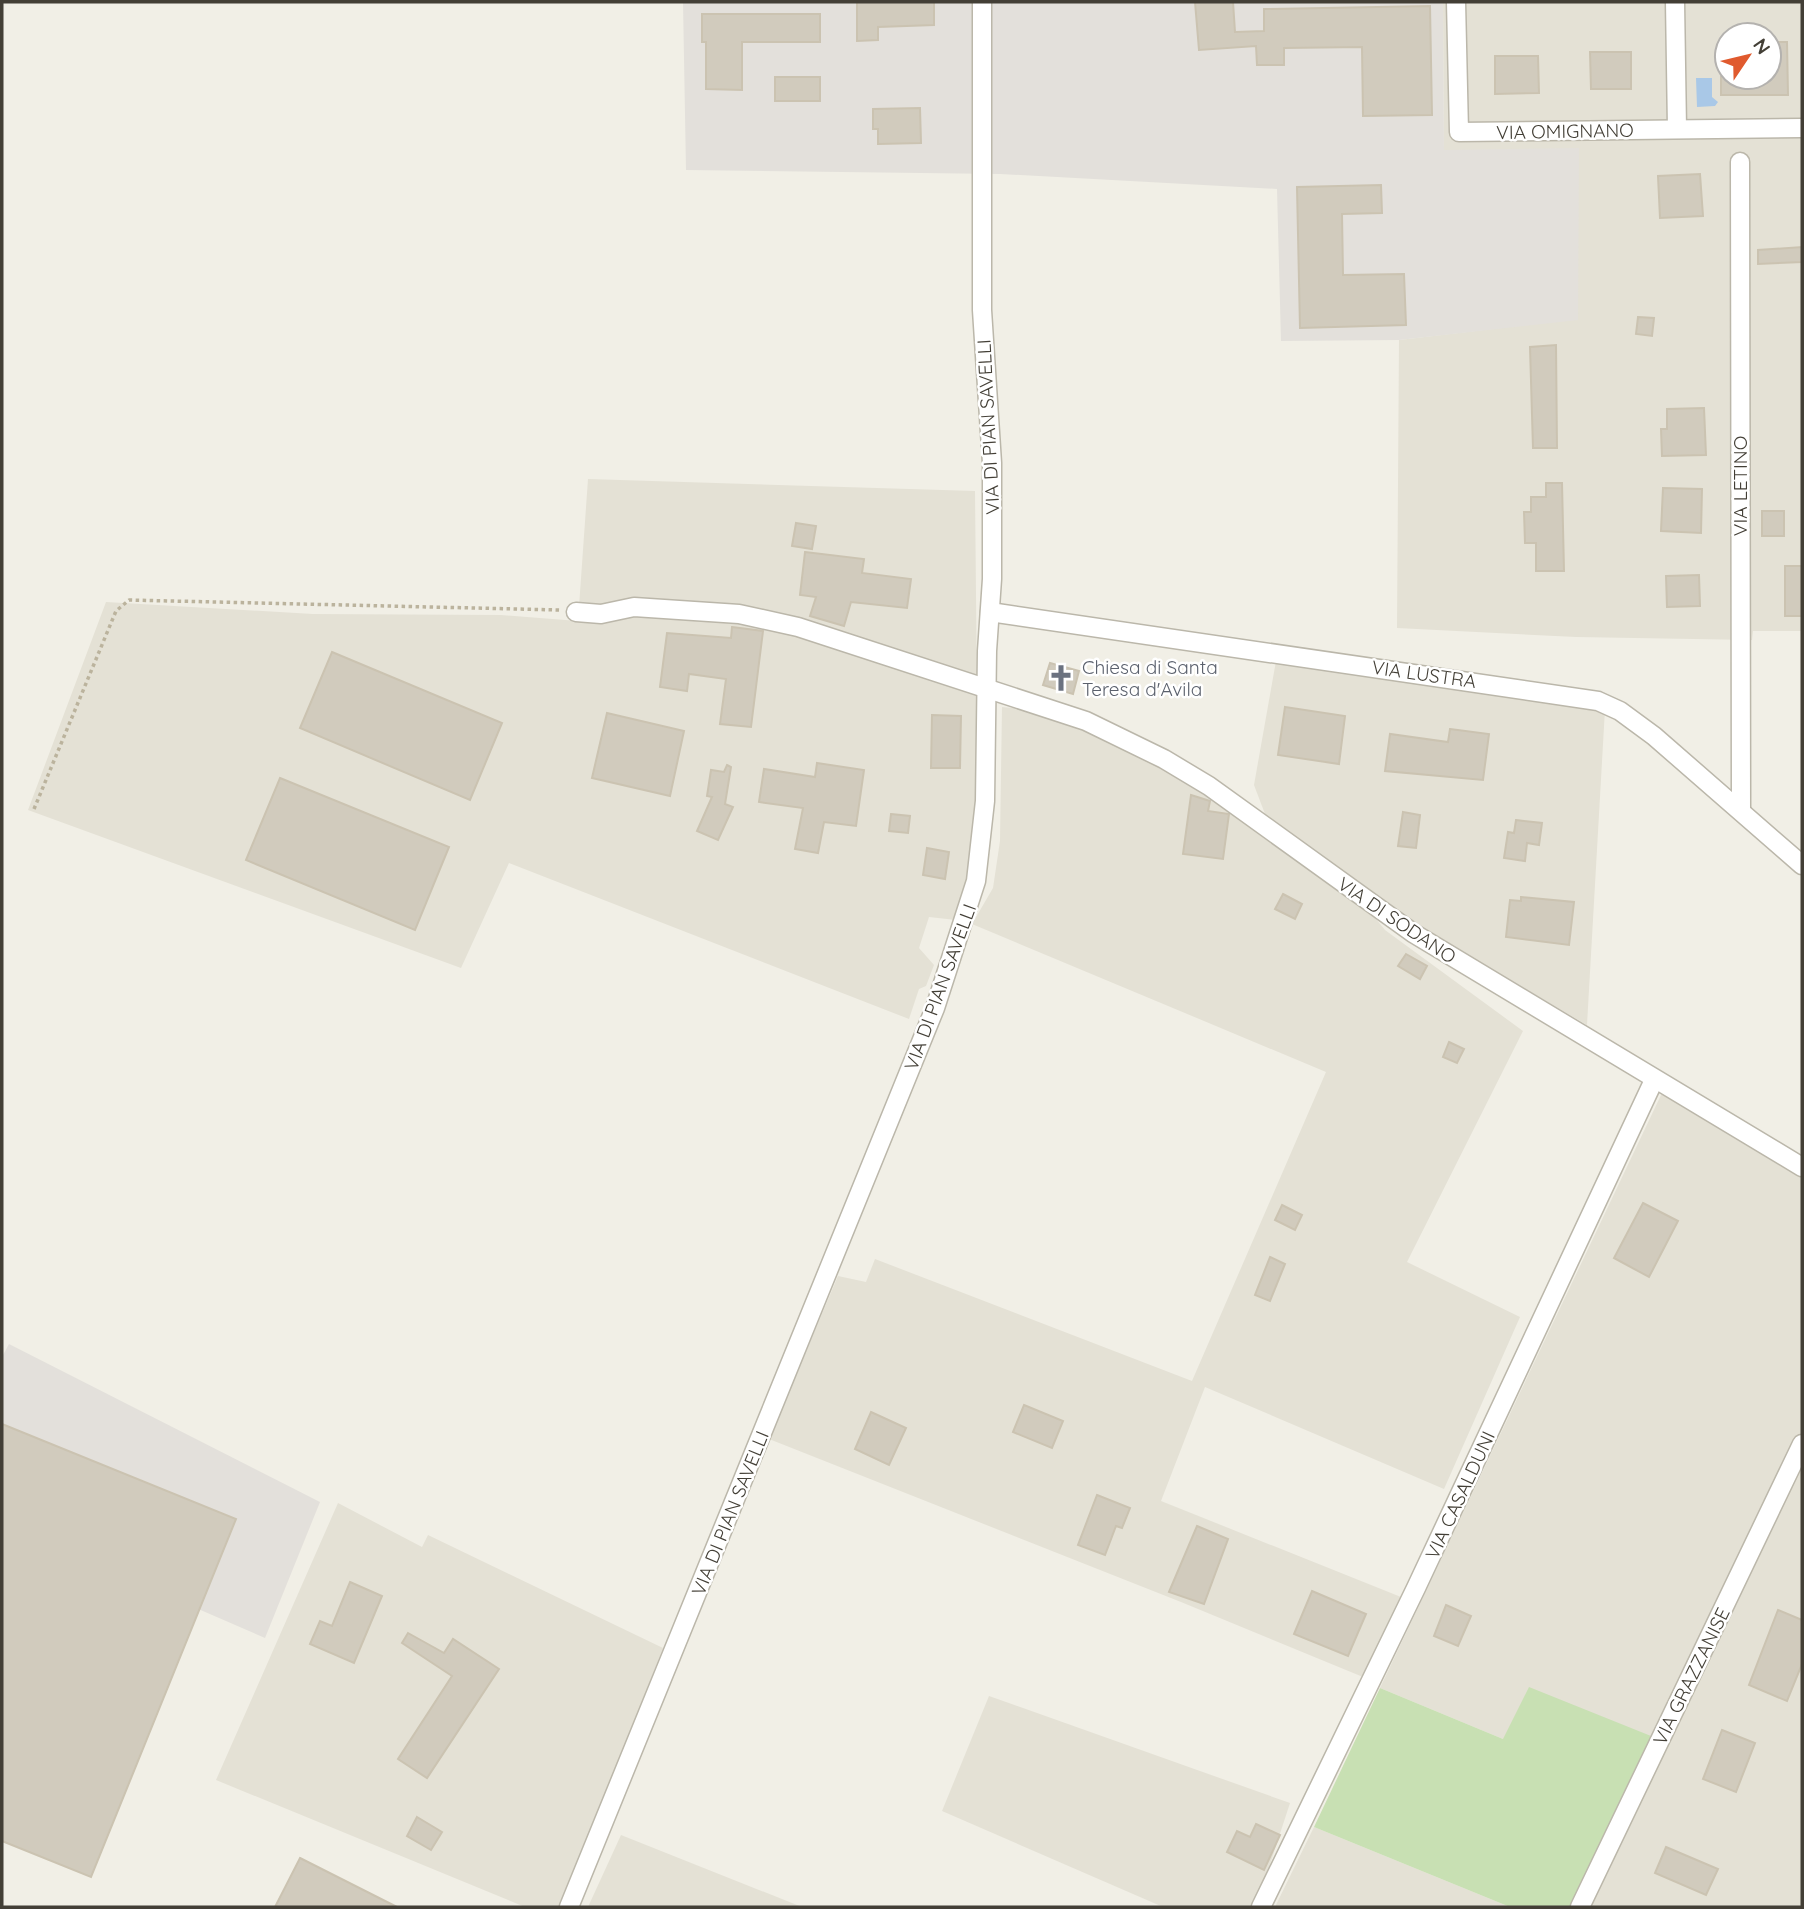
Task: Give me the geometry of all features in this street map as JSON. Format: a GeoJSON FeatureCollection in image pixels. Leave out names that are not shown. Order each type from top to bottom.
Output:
{"type":"FeatureCollection","features":[{"type":"Feature","properties":{"kind":"street","name":"VIA DI PIAN SAVELLI"},"geometry":{"type":"LineString","coordinates":[[569,1907],[948,973],[971,903],[981,855],[985,801],[992,463],[982,310],[982,2]]}},
{"type":"Feature","properties":{"kind":"street","name":"VIA OMIGNANO"},"geometry":{"type":"LineString","coordinates":[[1456,2],[1459,132],[1802,128]]}},
{"type":"Feature","properties":{"kind":"street"},"geometry":{"type":"LineString","coordinates":[[1675,2],[1677,129]]}},
{"type":"Feature","properties":{"kind":"street","name":"VIA LETINO"},"geometry":{"type":"LineString","coordinates":[[1740,162],[1741,810]]}},
{"type":"Feature","properties":{"kind":"street","name":"VIA DI SODANO"},"geometry":{"type":"LineString","coordinates":[[576,612],[601,614],[634,607],[739,614],[798,627],[1086,721],[1188,773],[1413,933],[1802,1167]]}},
{"type":"Feature","properties":{"kind":"street","name":"VIA LUSTRA"},"geometry":{"type":"LineString","coordinates":[[990,612],[1598,701],[1636,722],[1802,865]]}},
{"type":"Feature","properties":{"kind":"street","name":"VIA CASALDUNI"},"geometry":{"type":"LineString","coordinates":[[1261,1907],[1416,1588],[1654,1080]]}},
{"type":"Feature","properties":{"kind":"street","name":"VIA GRAZZANISE"},"geometry":{"type":"LineString","coordinates":[[1580,1907],[1802,1444]]}},
{"type":"Feature","properties":{"kind":"path"},"geometry":{"type":"LineString","coordinates":[[34,809],[116,611],[128,600],[576,612]]}},
{"type":"Feature","properties":{"kind":"shaded area"},"geometry":{"type":"Polygon","coordinates":[[[683,2],[1443,2],[1444,150],[1579,148],[1578,320],[1399,340],[1281,341],[1277,189],[1000,174],[686,170],[683,2]]]}},
{"type":"Feature","properties":{"kind":"shaded area"},"geometry":{"type":"Polygon","coordinates":[[[1443,2],[1802,2],[1802,631],[1753,631],[1752,640],[1576,637],[1397,628],[1399,340],[1578,319],[1444,150],[1443,2]]]}},
{"type":"Feature","properties":{"kind":"shaded area"},"geometry":{"type":"Polygon","coordinates":[[[588,479],[975,491],[978,802],[968,891],[956,920],[929,917],[919,948],[934,965],[926,986],[919,989],[909,1019],[509,863],[461,968],[28,810],[106,602],[313,614],[501,615],[578,621],[588,479]]]}},
{"type":"Feature","properties":{"kind":"shaded area"},"geometry":{"type":"Polygon","coordinates":[[[1276,661],[1605,709],[1587,1025],[1386,907],[1307,851],[1265,814],[1254,785],[1276,661]]]}},
{"type":"Feature","properties":{"kind":"shaded area"},"geometry":{"type":"Polygon","coordinates":[[[1002,707],[1022,709],[1076,726],[1135,751],[1199,785],[1371,913],[1385,930],[1523,1031],[1407,1262],[1520,1317],[1444,1489],[1205,1387],[1161,1501],[1401,1597],[1363,1677],[769,1439],[838,1276],[866,1282],[875,1259],[1192,1381],[1326,1072],[972,924],[993,888],[1000,841],[1002,707]]]}},
{"type":"Feature","properties":{"kind":"shaded area"},"geometry":{"type":"Polygon","coordinates":[[[1661,1095],[1670,1095],[1802,1173],[1802,1907],[1571,1907],[1651,1736],[1503,1739],[1380,1688],[1661,1095]]]}},
{"type":"Feature","properties":{"kind":"shaded area"},"geometry":{"type":"Polygon","coordinates":[[[9,1344],[320,1502],[265,1638],[2,1524],[2,1357],[9,1344]]]}},
{"type":"Feature","properties":{"kind":"shaded area"},"geometry":{"type":"Polygon","coordinates":[[[338,1503],[422,1547],[428,1535],[663,1648],[563,1903],[557,1907],[525,1907],[216,1780],[338,1503]]]}},
{"type":"Feature","properties":{"kind":"shaded area"},"geometry":{"type":"Polygon","coordinates":[[[989,1696],[1290,1803],[1256,1907],[1163,1907],[942,1811],[989,1696]]]}},
{"type":"Feature","properties":{"kind":"shaded area"},"geometry":{"type":"Polygon","coordinates":[[[1314,1827],[1510,1907],[1275,1907],[1314,1827]]]}},
{"type":"Feature","properties":{"kind":"shaded area"},"geometry":{"type":"Polygon","coordinates":[[[621,1835],[802,1907],[588,1907],[621,1835]]]}},
{"type":"Feature","properties":{"kind":"green space"},"geometry":{"type":"Polygon","coordinates":[[[1529,1687],[1651,1736],[1571,1907],[1510,1907],[1314,1827],[1380,1688],[1503,1739],[1529,1687]]]}},
{"type":"Feature","properties":{"kind":"water"},"geometry":{"type":"Polygon","coordinates":[[[1696,78],[1712,78],[1712,97],[1718,102],[1715,106],[1697,107],[1696,78]]]}},
{"type":"Feature","properties":{"kind":"building"},"geometry":{"type":"Polygon","coordinates":[[[857,2],[934,2],[934,25],[878,27],[878,40],[857,41],[857,2]]]}},
{"type":"Feature","properties":{"kind":"building"},"geometry":{"type":"Polygon","coordinates":[[[1195,2],[1233,2],[1235,32],[1264,31],[1264,9],[1430,6],[1432,115],[1363,116],[1362,47],[1284,48],[1284,65],[1257,65],[1256,46],[1199,50],[1195,2]]]}},
{"type":"Feature","properties":{"kind":"building"},"geometry":{"type":"Polygon","coordinates":[[[702,14],[820,14],[820,42],[742,42],[742,90],[706,89],[706,42],[702,42],[702,14]]]}},
{"type":"Feature","properties":{"kind":"building"},"geometry":{"type":"Polygon","coordinates":[[[1783,42],[1787,42],[1788,95],[1721,95],[1721,91],[1783,91],[1783,42]]]}},
{"type":"Feature","properties":{"kind":"building"},"geometry":{"type":"Polygon","coordinates":[[[1590,52],[1631,52],[1631,89],[1591,89],[1590,52]]]}},
{"type":"Feature","properties":{"kind":"building"},"geometry":{"type":"Polygon","coordinates":[[[1495,56],[1538,56],[1539,93],[1495,94],[1495,56]]]}},
{"type":"Feature","properties":{"kind":"building"},"geometry":{"type":"Polygon","coordinates":[[[775,77],[820,77],[820,101],[775,101],[775,77]]]}},
{"type":"Feature","properties":{"kind":"building"},"geometry":{"type":"Polygon","coordinates":[[[920,108],[921,143],[878,144],[878,129],[873,129],[873,109],[920,108]]]}},
{"type":"Feature","properties":{"kind":"building"},"geometry":{"type":"Polygon","coordinates":[[[1700,174],[1703,216],[1660,218],[1658,176],[1700,174]]]}},
{"type":"Feature","properties":{"kind":"building"},"geometry":{"type":"Polygon","coordinates":[[[1381,185],[1382,213],[1342,214],[1343,275],[1404,274],[1406,325],[1300,328],[1297,187],[1381,185]]]}},
{"type":"Feature","properties":{"kind":"building"},"geometry":{"type":"Polygon","coordinates":[[[1802,247],[1802,262],[1758,264],[1758,250],[1802,247]]]}},
{"type":"Feature","properties":{"kind":"building"},"geometry":{"type":"Polygon","coordinates":[[[1638,317],[1654,318],[1652,336],[1636,334],[1638,317]]]}},
{"type":"Feature","properties":{"kind":"building"},"geometry":{"type":"Polygon","coordinates":[[[1556,345],[1557,448],[1533,448],[1530,347],[1556,345]]]}},
{"type":"Feature","properties":{"kind":"building"},"geometry":{"type":"Polygon","coordinates":[[[1704,408],[1706,455],[1662,456],[1661,429],[1667,429],[1667,409],[1704,408]]]}},
{"type":"Feature","properties":{"kind":"building"},"geometry":{"type":"Polygon","coordinates":[[[1546,483],[1562,483],[1564,571],[1536,571],[1536,543],[1525,543],[1524,512],[1531,512],[1531,497],[1546,497],[1546,483]]]}},
{"type":"Feature","properties":{"kind":"building"},"geometry":{"type":"Polygon","coordinates":[[[1663,488],[1702,489],[1701,533],[1661,531],[1663,488]]]}},
{"type":"Feature","properties":{"kind":"building"},"geometry":{"type":"Polygon","coordinates":[[[1762,511],[1784,511],[1784,536],[1762,536],[1762,511]]]}},
{"type":"Feature","properties":{"kind":"building"},"geometry":{"type":"Polygon","coordinates":[[[796,523],[816,526],[812,549],[792,546],[796,523]]]}},
{"type":"Feature","properties":{"kind":"building"},"geometry":{"type":"Polygon","coordinates":[[[805,552],[864,559],[862,573],[911,579],[907,608],[851,602],[844,626],[810,616],[816,597],[800,595],[805,552]]]}},
{"type":"Feature","properties":{"kind":"building"},"geometry":{"type":"Polygon","coordinates":[[[1785,566],[1802,566],[1802,616],[1785,616],[1785,566]]]}},
{"type":"Feature","properties":{"kind":"building"},"geometry":{"type":"Polygon","coordinates":[[[1699,575],[1700,606],[1667,607],[1666,576],[1699,575]]]}},
{"type":"Feature","properties":{"kind":"building"},"geometry":{"type":"Polygon","coordinates":[[[732,627],[763,631],[751,727],[720,724],[726,679],[689,674],[687,691],[660,687],[667,633],[731,638],[732,627]]]}},
{"type":"Feature","properties":{"kind":"building"},"geometry":{"type":"Polygon","coordinates":[[[332,652],[502,723],[470,800],[300,728],[332,652]]]}},
{"type":"Feature","properties":{"kind":"building","name":"Chiesa di Santa Teresa d'Avila"},"geometry":{"type":"Polygon","coordinates":[[[1050,663],[1079,671],[1073,694],[1043,685],[1050,663]]]}},
{"type":"Feature","properties":{"kind":"building"},"geometry":{"type":"Polygon","coordinates":[[[1285,707],[1345,716],[1339,764],[1278,755],[1285,707]]]}},
{"type":"Feature","properties":{"kind":"building"},"geometry":{"type":"Polygon","coordinates":[[[607,713],[684,731],[670,796],[592,778],[607,713]]]}},
{"type":"Feature","properties":{"kind":"building"},"geometry":{"type":"Polygon","coordinates":[[[932,715],[961,716],[960,768],[931,768],[932,715]]]}},
{"type":"Feature","properties":{"kind":"building"},"geometry":{"type":"Polygon","coordinates":[[[1450,729],[1489,734],[1483,780],[1385,771],[1390,734],[1448,742],[1450,729]]]}},
{"type":"Feature","properties":{"kind":"building"},"geometry":{"type":"Polygon","coordinates":[[[817,763],[864,770],[856,826],[824,822],[818,853],[795,849],[803,808],[759,802],[764,769],[815,777],[817,763]]]}},
{"type":"Feature","properties":{"kind":"building"},"geometry":{"type":"Polygon","coordinates":[[[727,765],[731,767],[725,804],[733,807],[718,840],[697,831],[712,797],[707,796],[711,770],[724,772],[727,765]]]}},
{"type":"Feature","properties":{"kind":"building"},"geometry":{"type":"Polygon","coordinates":[[[280,778],[449,847],[415,930],[246,860],[280,778]]]}},
{"type":"Feature","properties":{"kind":"building"},"geometry":{"type":"Polygon","coordinates":[[[1191,795],[1210,801],[1208,811],[1229,814],[1223,859],[1183,854],[1191,795]]]}},
{"type":"Feature","properties":{"kind":"building"},"geometry":{"type":"Polygon","coordinates":[[[1403,812],[1420,815],[1416,848],[1398,846],[1403,812]]]}},
{"type":"Feature","properties":{"kind":"building"},"geometry":{"type":"Polygon","coordinates":[[[891,814],[910,816],[908,833],[889,831],[891,814]]]}},
{"type":"Feature","properties":{"kind":"building"},"geometry":{"type":"Polygon","coordinates":[[[1516,820],[1542,823],[1539,845],[1527,843],[1525,861],[1504,858],[1508,832],[1514,833],[1516,820]]]}},
{"type":"Feature","properties":{"kind":"building"},"geometry":{"type":"Polygon","coordinates":[[[927,848],[949,852],[945,879],[923,875],[927,848]]]}},
{"type":"Feature","properties":{"kind":"building"},"geometry":{"type":"Polygon","coordinates":[[[1283,894],[1302,904],[1295,919],[1275,909],[1283,894]]]}},
{"type":"Feature","properties":{"kind":"building"},"geometry":{"type":"Polygon","coordinates":[[[1521,897],[1574,902],[1569,945],[1506,937],[1510,900],[1521,901],[1521,897]]]}},
{"type":"Feature","properties":{"kind":"building"},"geometry":{"type":"Polygon","coordinates":[[[1406,954],[1427,966],[1420,979],[1398,966],[1406,954]]]}},
{"type":"Feature","properties":{"kind":"building"},"geometry":{"type":"Polygon","coordinates":[[[1449,1042],[1464,1049],[1457,1063],[1443,1057],[1449,1042]]]}},
{"type":"Feature","properties":{"kind":"building"},"geometry":{"type":"Polygon","coordinates":[[[1643,1203],[1678,1221],[1649,1277],[1614,1258],[1643,1203]]]}},
{"type":"Feature","properties":{"kind":"building"},"geometry":{"type":"Polygon","coordinates":[[[1282,1205],[1302,1215],[1295,1230],[1275,1220],[1282,1205]]]}},
{"type":"Feature","properties":{"kind":"building"},"geometry":{"type":"Polygon","coordinates":[[[1270,1257],[1285,1264],[1270,1301],[1255,1295],[1270,1257]]]}},
{"type":"Feature","properties":{"kind":"building"},"geometry":{"type":"Polygon","coordinates":[[[1024,1405],[1063,1421],[1052,1448],[1013,1432],[1024,1405]]]}},
{"type":"Feature","properties":{"kind":"building"},"geometry":{"type":"Polygon","coordinates":[[[871,1412],[906,1428],[889,1465],[855,1449],[871,1412]]]}},
{"type":"Feature","properties":{"kind":"building"},"geometry":{"type":"Polygon","coordinates":[[[2,1424],[236,1519],[91,1877],[2,1841],[2,1424]]]}},
{"type":"Feature","properties":{"kind":"building"},"geometry":{"type":"Polygon","coordinates":[[[1097,1495],[1130,1508],[1122,1528],[1116,1526],[1105,1555],[1078,1545],[1097,1495]]]}},
{"type":"Feature","properties":{"kind":"building"},"geometry":{"type":"Polygon","coordinates":[[[1197,1526],[1228,1539],[1204,1604],[1169,1592],[1197,1526]]]}},
{"type":"Feature","properties":{"kind":"building"},"geometry":{"type":"Polygon","coordinates":[[[350,1582],[382,1596],[354,1663],[310,1644],[320,1621],[332,1626],[350,1582]]]}},
{"type":"Feature","properties":{"kind":"building"},"geometry":{"type":"Polygon","coordinates":[[[1312,1591],[1366,1614],[1348,1656],[1294,1634],[1312,1591]]]}},
{"type":"Feature","properties":{"kind":"building"},"geometry":{"type":"Polygon","coordinates":[[[1446,1605],[1471,1616],[1458,1646],[1434,1636],[1446,1605]]]}},
{"type":"Feature","properties":{"kind":"building"},"geometry":{"type":"Polygon","coordinates":[[[1778,1610],[1802,1620],[1802,1664],[1787,1701],[1749,1685],[1778,1610]]]}},
{"type":"Feature","properties":{"kind":"building"},"geometry":{"type":"Polygon","coordinates":[[[408,1633],[444,1653],[453,1639],[499,1669],[427,1778],[398,1759],[452,1676],[402,1643],[408,1633]]]}},
{"type":"Feature","properties":{"kind":"building"},"geometry":{"type":"Polygon","coordinates":[[[1722,1730],[1755,1743],[1736,1792],[1703,1779],[1722,1730]]]}},
{"type":"Feature","properties":{"kind":"building"},"geometry":{"type":"Polygon","coordinates":[[[417,1817],[442,1832],[431,1850],[407,1836],[417,1817]]]}},
{"type":"Feature","properties":{"kind":"building"},"geometry":{"type":"Polygon","coordinates":[[[1256,1824],[1280,1835],[1264,1870],[1227,1852],[1237,1831],[1250,1837],[1256,1824]]]}},
{"type":"Feature","properties":{"kind":"building"},"geometry":{"type":"Polygon","coordinates":[[[1666,1847],[1718,1869],[1706,1895],[1655,1873],[1666,1847]]]}},
{"type":"Feature","properties":{"kind":"building"},"geometry":{"type":"Polygon","coordinates":[[[300,1858],[397,1907],[275,1907],[300,1858]]]}},
{"type":"Feature","properties":{"kind":"place","name":"Chiesa di Santa Teresa d'Avila"},"geometry":{"type":"Point","coordinates":[1061,678]}}]}
